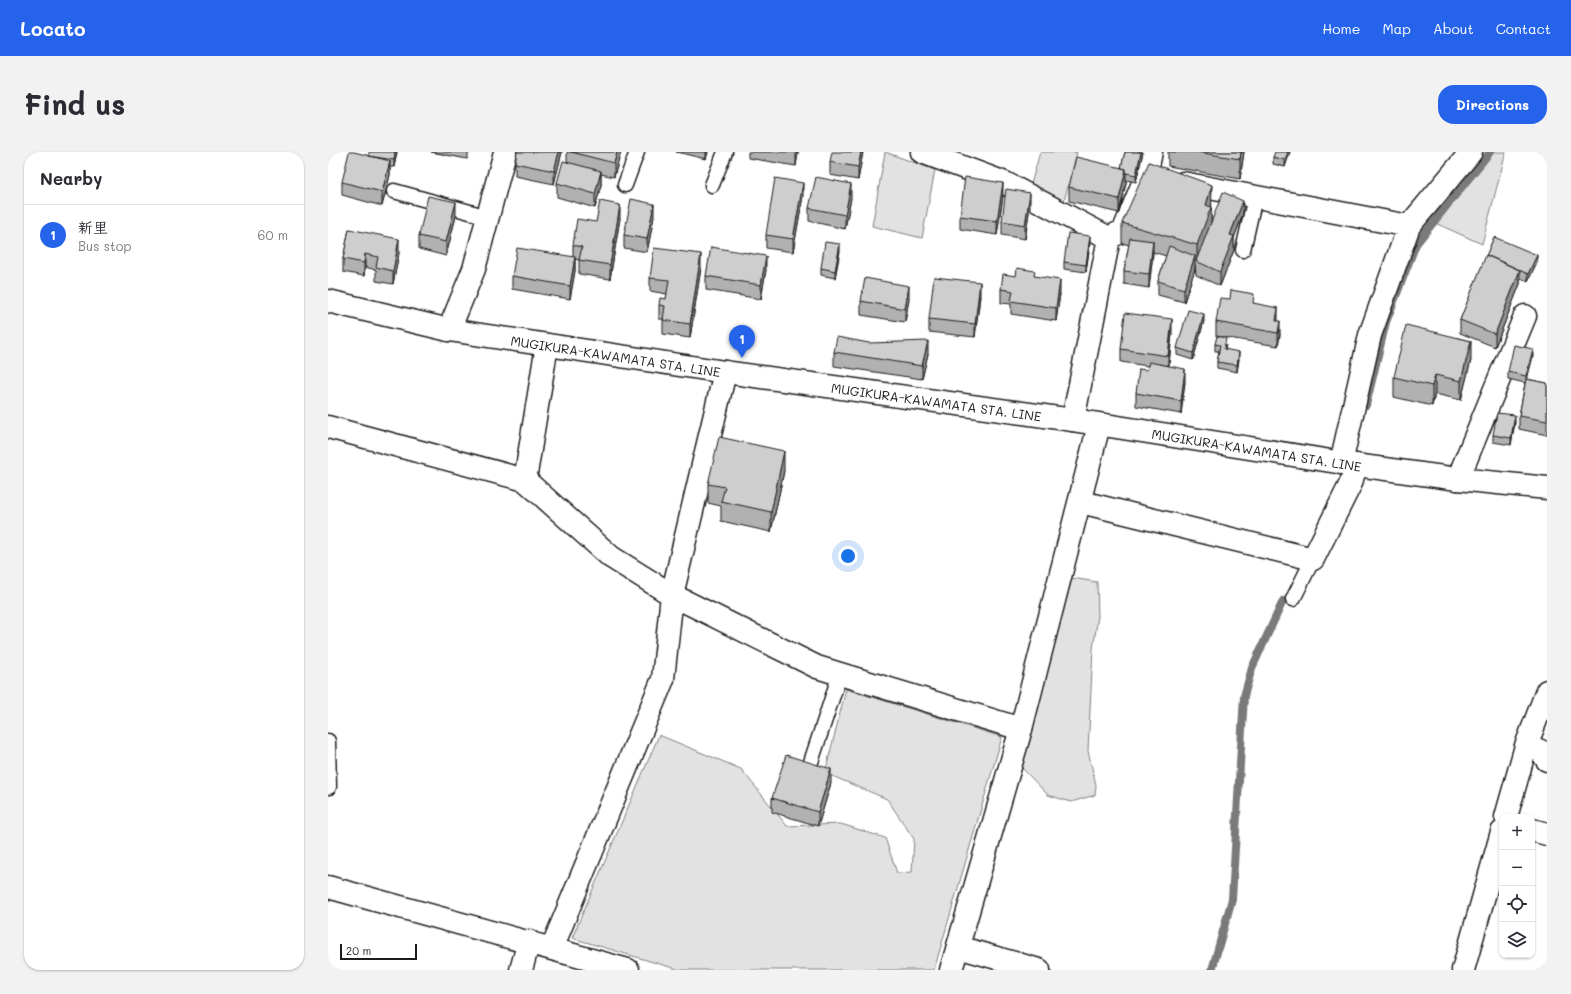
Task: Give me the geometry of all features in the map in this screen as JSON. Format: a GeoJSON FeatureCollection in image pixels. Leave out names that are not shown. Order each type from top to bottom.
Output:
{"type":"FeatureCollection","features":[{"type":"Feature","properties":{"kind":"street"},"geometry":{"type":"LineString","coordinates":[[449,330],[474,269],[505,152]]}},
{"type":"Feature","properties":{"kind":"street"},"geometry":{"type":"LineString","coordinates":[[922,152],[1006,182],[1110,238]]}},
{"type":"Feature","properties":{"kind":"street"},"geometry":{"type":"LineString","coordinates":[[1073,420],[1110,238],[1124,230],[1146,176],[1151,152]]}},
{"type":"Feature","properties":{"kind":"street"},"geometry":{"type":"LineString","coordinates":[[1081,502],[1312,559],[1351,483],[1348,464],[1370,335],[1409,226],[1471,152]]}},
{"type":"Feature","properties":{"kind":"street"},"geometry":{"type":"LineString","coordinates":[[1146,176],[1409,226]]}},
{"type":"Feature","properties":{"kind":"street","name":"MUGIKURA-KAWAMATA STA. LINE"},"geometry":{"type":"LineString","coordinates":[[328,301],[449,330],[725,372],[1073,420],[1348,464],[1458,479],[1547,488]]}},
{"type":"Feature","properties":{"kind":"street"},"geometry":{"type":"LineString","coordinates":[[1458,479],[1525,316]]}},
{"type":"Feature","properties":{"kind":"street"},"geometry":{"type":"LineString","coordinates":[[525,480],[547,345]]}},
{"type":"Feature","properties":{"kind":"street"},"geometry":{"type":"LineString","coordinates":[[552,948],[662,679],[672,595],[725,372]]}},
{"type":"Feature","properties":{"kind":"street"},"geometry":{"type":"LineString","coordinates":[[951,970],[1021,729],[1081,502],[1099,425]]}},
{"type":"Feature","properties":{"kind":"street"},"geometry":{"type":"LineString","coordinates":[[328,427],[525,480],[611,557],[672,595],[817,667],[1021,729]]}},
{"type":"Feature","properties":{"kind":"street"},"geometry":{"type":"LineString","coordinates":[[1507,814],[1526,746],[1545,701]]}},
{"type":"Feature","properties":{"kind":"street"},"geometry":{"type":"LineString","coordinates":[[1526,746],[1541,751],[1547,760]]}},
{"type":"Feature","properties":{"kind":"street"},"geometry":{"type":"LineString","coordinates":[[1535,831],[1547,834]]}},
{"type":"Feature","properties":{"kind":"street"},"geometry":{"type":"LineString","coordinates":[[1463,970],[1499,843]]}},
{"type":"Feature","properties":{"kind":"street"},"geometry":{"type":"LineString","coordinates":[[328,887],[529,941],[628,970]]}},
{"type":"Feature","properties":{"kind":"street"},"geometry":{"type":"LineString","coordinates":[[521,970],[529,941]]}},
{"type":"Feature","properties":{"kind":"street"},"geometry":{"type":"LineString","coordinates":[[958,947],[1039,970]]}},
{"type":"Feature","properties":{"kind":"lane"},"geometry":{"type":"LineString","coordinates":[[625,186],[637,152]]}},
{"type":"Feature","properties":{"kind":"lane"},"geometry":{"type":"LineString","coordinates":[[712,185],[725,152]]}},
{"type":"Feature","properties":{"kind":"lane"},"geometry":{"type":"LineString","coordinates":[[394,191],[488,216]]}},
{"type":"Feature","properties":{"kind":"lane"},"geometry":{"type":"LineString","coordinates":[[1243,250],[1255,197]]}},
{"type":"Feature","properties":{"kind":"lane"},"geometry":{"type":"LineString","coordinates":[[1293,599],[1312,559]]}},
{"type":"Feature","properties":{"kind":"lane"},"geometry":{"type":"LineString","coordinates":[[810,768],[840,674]]}},
{"type":"Feature","properties":{"kind":"lane"},"geometry":{"type":"LineString","coordinates":[[328,741],[329,787]]}},
{"type":"Feature","properties":{"kind":"shaded area"},"geometry":{"type":"Polygon","coordinates":[[[885,152],[935,170],[922,238],[872,226],[885,152]]]}},
{"type":"Feature","properties":{"kind":"shaded area"},"geometry":{"type":"Polygon","coordinates":[[[1040,152],[1077,152],[1063,205],[1031,184],[1040,152]]]}},
{"type":"Feature","properties":{"kind":"shaded area"},"geometry":{"type":"Polygon","coordinates":[[[1493,152],[1506,152],[1482,244],[1433,222],[1493,152]]]}},
{"type":"Feature","properties":{"kind":"shaded area"},"geometry":{"type":"Polygon","coordinates":[[[1072,578],[1097,582],[1098,616],[1093,649],[1088,751],[1096,785],[1095,795],[1071,802],[1048,795],[1022,768],[1072,578]]]}},
{"type":"Feature","properties":{"kind":"shaded area"},"geometry":{"type":"Polygon","coordinates":[[[846,689],[1002,737],[934,970],[680,970],[572,938],[659,735],[741,769],[787,826],[841,824],[885,838],[897,873],[912,872],[914,839],[887,799],[825,773],[846,689]]]}},
{"type":"Feature","properties":{"kind":"building"},"geometry":{"type":"Polygon","coordinates":[[[349,152],[390,161],[382,192],[342,182],[349,152]]]}},
{"type":"Feature","properties":{"kind":"building"},"geometry":{"type":"Polygon","coordinates":[[[369,152],[395,152],[394,160],[369,156],[369,152]]]}},
{"type":"Feature","properties":{"kind":"building"},"geometry":{"type":"Polygon","coordinates":[[[517,152],[559,152],[554,171],[515,163],[517,152]]]}},
{"type":"Feature","properties":{"kind":"building"},"geometry":{"type":"Polygon","coordinates":[[[571,152],[617,152],[614,163],[571,152]]]}},
{"type":"Feature","properties":{"kind":"building"},"geometry":{"type":"Polygon","coordinates":[[[832,152],[861,152],[858,167],[830,162],[832,152]]]}},
{"type":"Feature","properties":{"kind":"building"},"geometry":{"type":"Polygon","coordinates":[[[1125,152],[1141,152],[1136,175],[1126,173],[1126,169],[1121,168],[1125,152]]]}},
{"type":"Feature","properties":{"kind":"building"},"geometry":{"type":"Polygon","coordinates":[[[1197,152],[1241,152],[1240,159],[1197,152]]]}},
{"type":"Feature","properties":{"kind":"building"},"geometry":{"type":"Polygon","coordinates":[[[1275,152],[1288,152],[1285,160],[1273,157],[1275,152]]]}},
{"type":"Feature","properties":{"kind":"building"},"geometry":{"type":"Polygon","coordinates":[[[1076,157],[1126,169],[1119,199],[1069,187],[1076,157]]]}},
{"type":"Feature","properties":{"kind":"building"},"geometry":{"type":"Polygon","coordinates":[[[563,161],[601,171],[595,194],[557,183],[563,161]]]}},
{"type":"Feature","properties":{"kind":"building"},"geometry":{"type":"Polygon","coordinates":[[[1149,162],[1212,185],[1206,205],[1211,207],[1197,245],[1122,223],[1149,162]]]}},
{"type":"Feature","properties":{"kind":"building"},"geometry":{"type":"Polygon","coordinates":[[[816,177],[851,184],[845,215],[809,208],[816,177]]]}},
{"type":"Feature","properties":{"kind":"building"},"geometry":{"type":"Polygon","coordinates":[[[965,177],[1003,183],[997,221],[960,216],[965,177]]]}},
{"type":"Feature","properties":{"kind":"building"},"geometry":{"type":"Polygon","coordinates":[[[775,178],[803,183],[793,239],[766,235],[775,178]]]}},
{"type":"Feature","properties":{"kind":"building"},"geometry":{"type":"Polygon","coordinates":[[[1006,189],[1030,193],[1025,225],[1002,221],[1006,189]]]}},
{"type":"Feature","properties":{"kind":"building"},"geometry":{"type":"Polygon","coordinates":[[[1223,192],[1243,201],[1230,235],[1234,236],[1220,272],[1196,261],[1223,192]]]}},
{"type":"Feature","properties":{"kind":"building"},"geometry":{"type":"Polygon","coordinates":[[[428,196],[456,202],[446,242],[419,236],[428,196]]]}},
{"type":"Feature","properties":{"kind":"building"},"geometry":{"type":"Polygon","coordinates":[[[631,199],[654,204],[647,239],[624,235],[631,199]]]}},
{"type":"Feature","properties":{"kind":"building"},"geometry":{"type":"Polygon","coordinates":[[[600,201],[620,205],[610,265],[579,260],[582,247],[573,245],[577,219],[596,222],[600,201]]]}},
{"type":"Feature","properties":{"kind":"building"},"geometry":{"type":"Polygon","coordinates":[[[349,229],[399,239],[393,271],[376,267],[378,257],[365,254],[364,263],[343,259],[349,229]]]}},
{"type":"Feature","properties":{"kind":"building"},"geometry":{"type":"Polygon","coordinates":[[[1068,233],[1090,236],[1086,265],[1064,262],[1068,233]]]}},
{"type":"Feature","properties":{"kind":"building"},"geometry":{"type":"Polygon","coordinates":[[[1494,237],[1537,255],[1528,274],[1486,255],[1494,237]]]}},
{"type":"Feature","properties":{"kind":"building"},"geometry":{"type":"Polygon","coordinates":[[[1130,238],[1153,241],[1149,274],[1124,271],[1130,238]]]}},
{"type":"Feature","properties":{"kind":"building"},"geometry":{"type":"Polygon","coordinates":[[[825,242],[840,244],[835,271],[821,268],[825,242]]]}},
{"type":"Feature","properties":{"kind":"building"},"geometry":{"type":"Polygon","coordinates":[[[1169,246],[1195,256],[1184,289],[1158,281],[1169,246]]]}},
{"type":"Feature","properties":{"kind":"building"},"geometry":{"type":"Polygon","coordinates":[[[711,247],[766,256],[761,285],[706,276],[711,247]]]}},
{"type":"Feature","properties":{"kind":"building"},"geometry":{"type":"Polygon","coordinates":[[[517,248],[575,257],[570,286],[512,276],[517,248]]]}},
{"type":"Feature","properties":{"kind":"building"},"geometry":{"type":"Polygon","coordinates":[[[654,248],[701,254],[690,324],[663,320],[665,306],[659,305],[660,298],[666,299],[669,280],[650,278],[654,248]]]}},
{"type":"Feature","properties":{"kind":"building"},"geometry":{"type":"Polygon","coordinates":[[[1486,255],[1520,270],[1495,334],[1460,320],[1486,255]]]}},
{"type":"Feature","properties":{"kind":"building"},"geometry":{"type":"Polygon","coordinates":[[[1017,268],[1035,271],[1034,276],[1060,280],[1056,308],[1011,301],[1013,291],[1001,289],[1003,274],[1016,276],[1017,268]]]}},
{"type":"Feature","properties":{"kind":"building"},"geometry":{"type":"Polygon","coordinates":[[[934,277],[980,282],[975,324],[929,319],[934,277]]]}},
{"type":"Feature","properties":{"kind":"building"},"geometry":{"type":"Polygon","coordinates":[[[865,278],[909,286],[905,309],[861,301],[865,278]]]}},
{"type":"Feature","properties":{"kind":"building"},"geometry":{"type":"Polygon","coordinates":[[[1231,290],[1254,294],[1253,303],[1278,308],[1276,321],[1280,321],[1278,333],[1216,322],[1220,298],[1230,299],[1231,290]]]}},
{"type":"Feature","properties":{"kind":"building"},"geometry":{"type":"Polygon","coordinates":[[[1188,310],[1204,314],[1193,353],[1177,348],[1188,310]]]}},
{"type":"Feature","properties":{"kind":"building"},"geometry":{"type":"Polygon","coordinates":[[[1125,313],[1172,319],[1168,356],[1121,349],[1125,313]]]}},
{"type":"Feature","properties":{"kind":"building"},"geometry":{"type":"Polygon","coordinates":[[[1406,325],[1471,341],[1461,381],[1435,375],[1432,386],[1394,377],[1406,325]]]}},
{"type":"Feature","properties":{"kind":"building"},"geometry":{"type":"Polygon","coordinates":[[[1217,336],[1226,338],[1224,349],[1239,352],[1237,365],[1217,362],[1220,345],[1215,344],[1217,336]]]}},
{"type":"Feature","properties":{"kind":"building"},"geometry":{"type":"Polygon","coordinates":[[[837,337],[869,343],[928,341],[922,366],[834,352],[837,337]]]}},
{"type":"Feature","properties":{"kind":"building"},"geometry":{"type":"Polygon","coordinates":[[[1514,345],[1533,349],[1526,376],[1508,372],[1514,345]]]}},
{"type":"Feature","properties":{"kind":"building"},"geometry":{"type":"Polygon","coordinates":[[[1149,362],[1185,369],[1181,401],[1136,393],[1139,369],[1147,370],[1149,362]]]}},
{"type":"Feature","properties":{"kind":"building"},"geometry":{"type":"Polygon","coordinates":[[[1526,379],[1547,383],[1547,421],[1519,416],[1526,379]]]}},
{"type":"Feature","properties":{"kind":"building"},"geometry":{"type":"Polygon","coordinates":[[[1497,413],[1515,415],[1511,438],[1493,435],[1497,413]]]}},
{"type":"Feature","properties":{"kind":"building"},"geometry":{"type":"Polygon","coordinates":[[[719,437],[784,451],[771,512],[721,501],[725,487],[708,484],[719,437]]]}},
{"type":"Feature","properties":{"kind":"building"},"geometry":{"type":"Polygon","coordinates":[[[786,755],[831,769],[818,812],[772,798],[786,755]]]}},
{"type":"Feature","properties":{"kind":"waterway"},"geometry":{"type":"LineString","coordinates":[[1366,405],[1386,322],[1416,244],[1490,152]]}},
{"type":"Feature","properties":{"kind":"waterway"},"geometry":{"type":"LineString","coordinates":[[1212,970],[1232,899],[1244,696],[1252,668],[1283,601]]}},
{"type":"Feature","properties":{"kind":"place","name":"新里"},"geometry":{"type":"Point","coordinates":[742,358]}}]}
